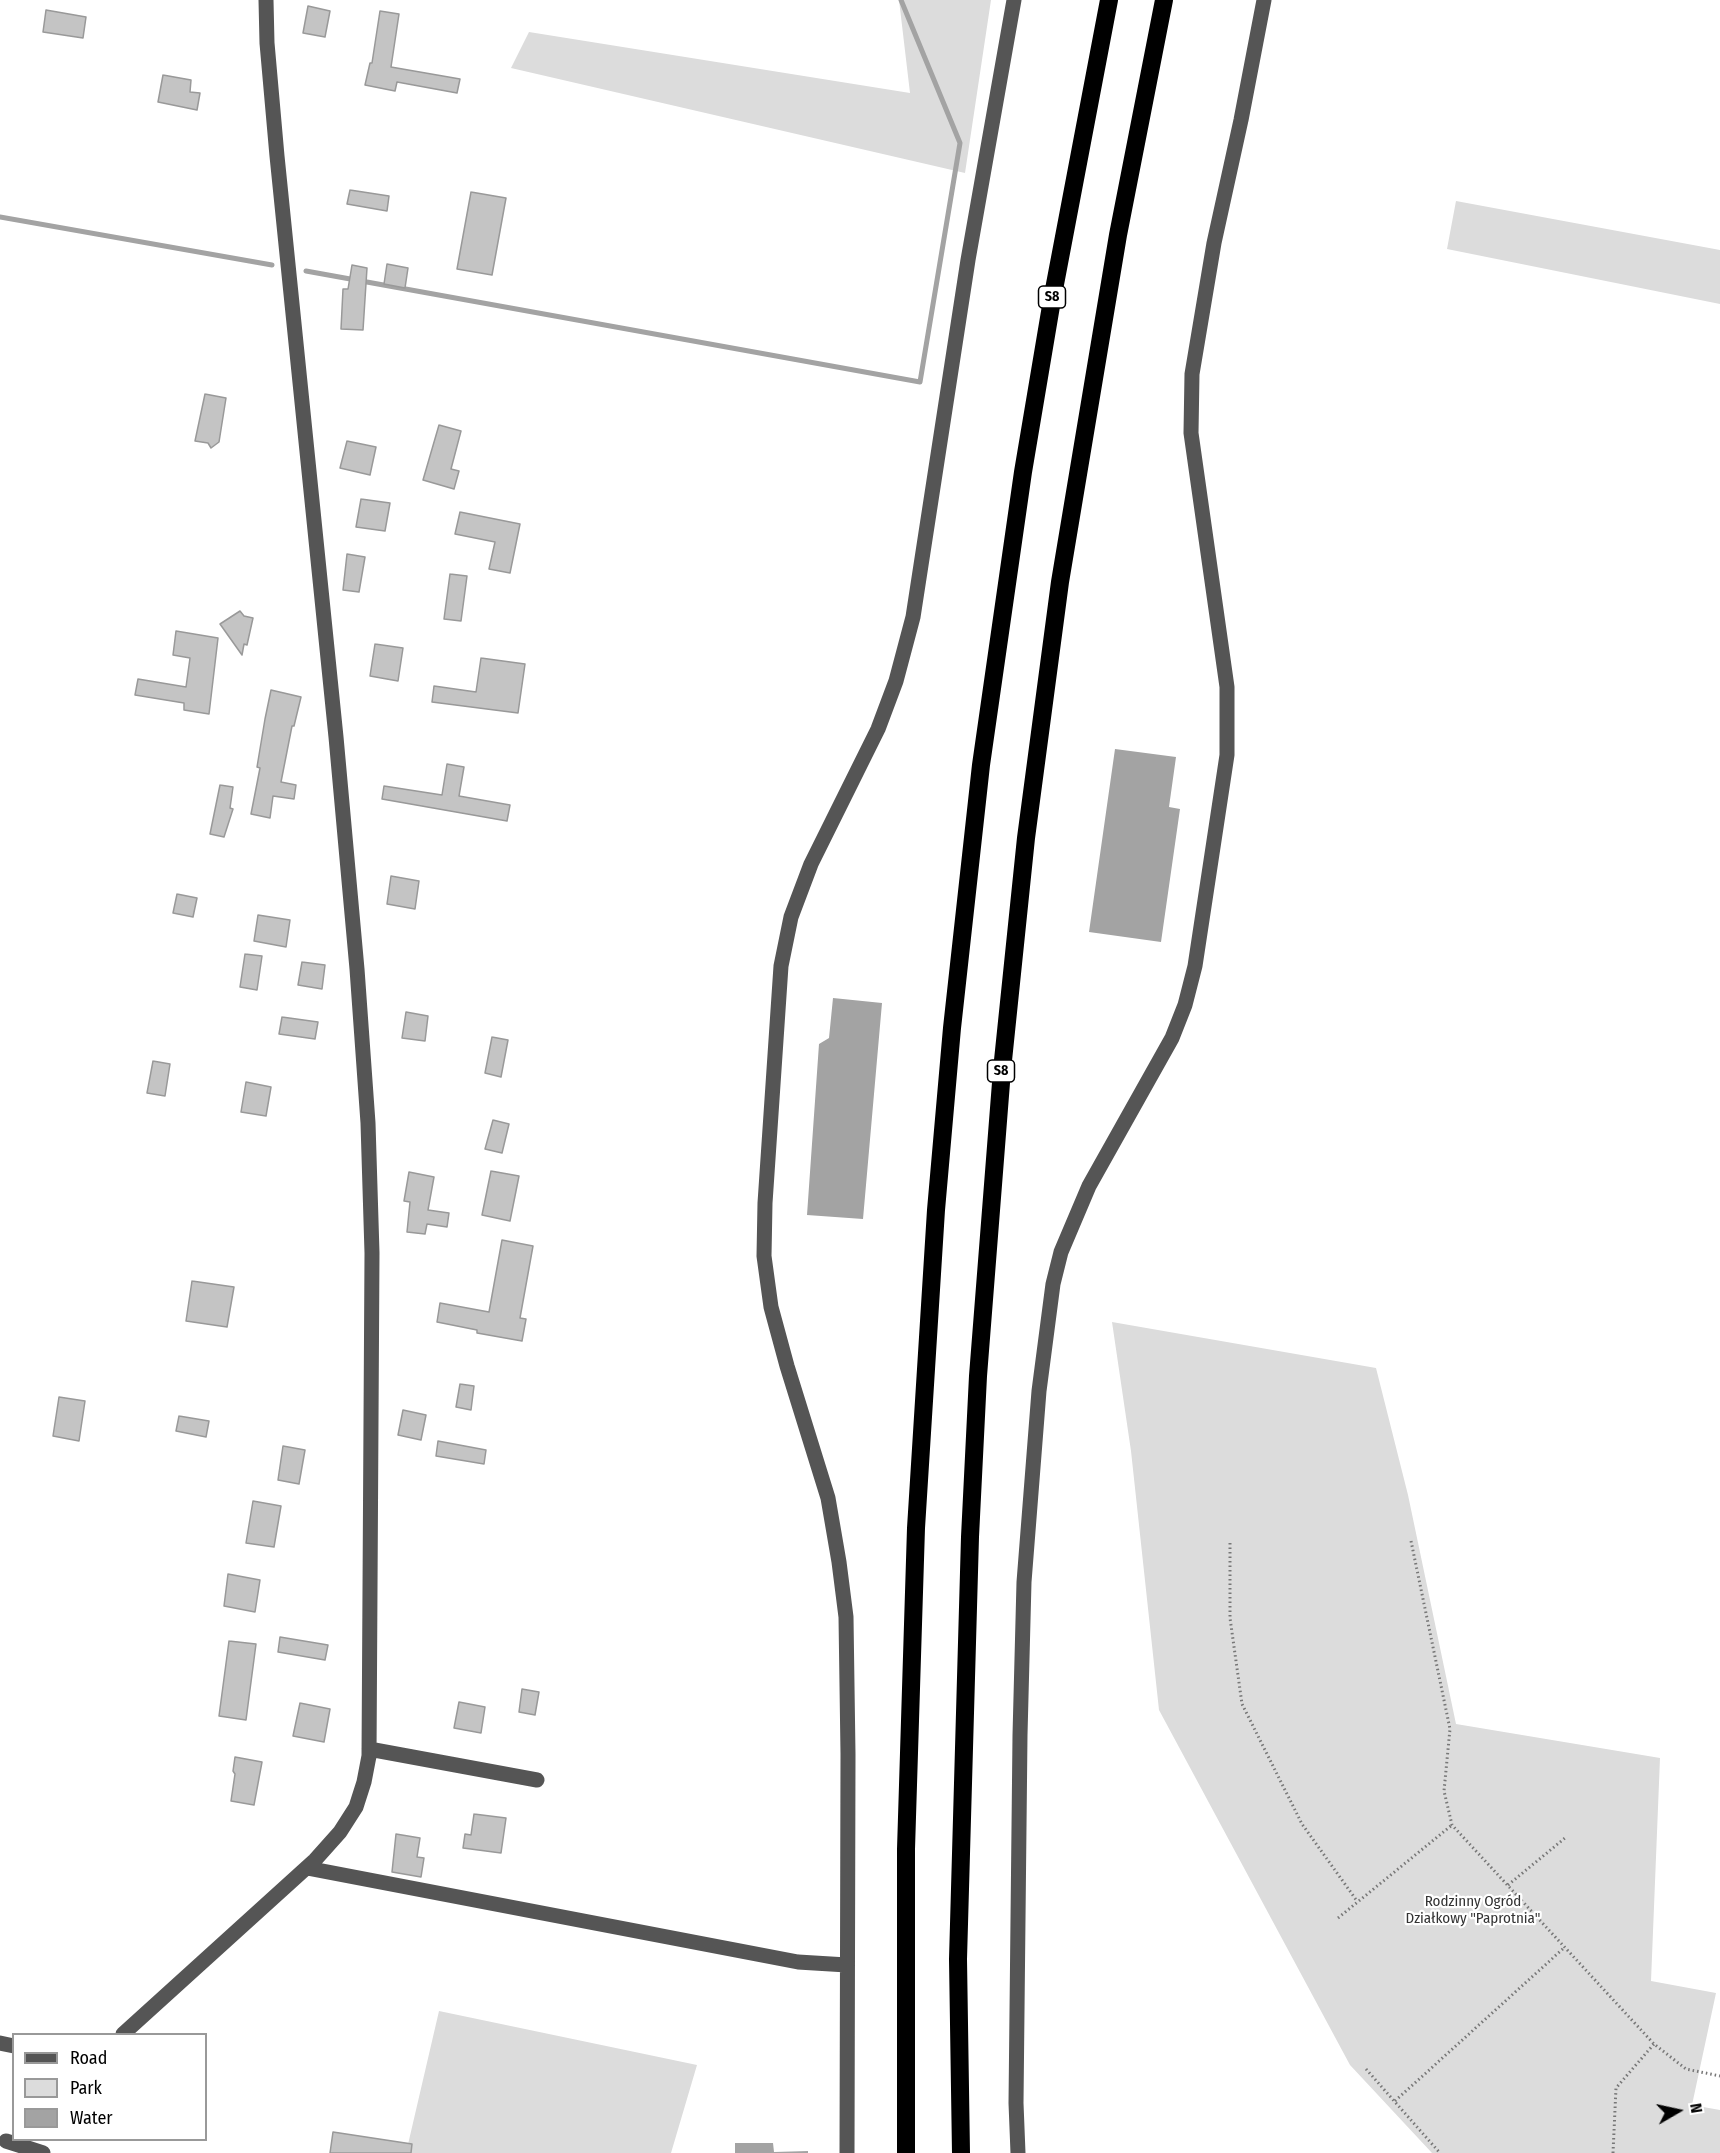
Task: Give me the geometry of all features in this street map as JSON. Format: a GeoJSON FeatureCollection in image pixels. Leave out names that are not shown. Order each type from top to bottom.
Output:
{"type":"FeatureCollection","features":[{"type":"Feature","properties":{"kind":"highway","name":"S8"},"geometry":{"type":"LineString","coordinates":[[906,2153],[906,1849],[916,1528],[935,1222],[952,1028],[981,765],[1021,483],[1054,289],[1109,0]]}},
{"type":"Feature","properties":{"kind":"highway","name":"S8"},"geometry":{"type":"LineString","coordinates":[[961,2153],[958,1959],[968,1570],[978,1376],[1002,1070],[1026,838],[1060,582],[1118,235],[1164,0]]}},
{"type":"Feature","properties":{"kind":"street"},"geometry":{"type":"LineString","coordinates":[[124,2033],[307,1868],[340,1832],[356,1807],[364,1782],[369,1749],[372,1300],[368,1123],[335,725],[277,156],[267,43],[266,0]]}},
{"type":"Feature","properties":{"kind":"street"},"geometry":{"type":"LineString","coordinates":[[847,2153],[846,1617],[828,1498],[771,1307],[764,1256],[765,1203],[781,966],[791,917],[803,885],[811,864],[878,729],[896,681],[913,617],[968,260],[1014,0]]}},
{"type":"Feature","properties":{"kind":"street"},"geometry":{"type":"LineString","coordinates":[[1018,2153],[1020,1770],[1024,1582],[1039,1391],[1053,1284],[1061,1252],[1089,1186],[1172,1038],[1185,1005],[1195,966],[1227,755],[1228,710],[1224,656],[1191,433],[1192,374],[1214,243],[1264,0]]}},
{"type":"Feature","properties":{"kind":"street"},"geometry":{"type":"LineString","coordinates":[[369,1749],[537,1780]]}},
{"type":"Feature","properties":{"kind":"street"},"geometry":{"type":"LineString","coordinates":[[307,1868],[798,1962],[847,1965]]}},
{"type":"Feature","properties":{"kind":"street"},"geometry":{"type":"LineString","coordinates":[[6,2140],[43,2153]]}},
{"type":"Feature","properties":{"kind":"path"},"geometry":{"type":"LineString","coordinates":[[1411,1541],[1450,1729],[1444,1791],[1452,1825],[1654,2044],[1686,2070],[1720,2076]]}},
{"type":"Feature","properties":{"kind":"path"},"geometry":{"type":"LineString","coordinates":[[1230,1543],[1230,1618],[1242,1704],[1302,1824],[1357,1901]]}},
{"type":"Feature","properties":{"kind":"path"},"geometry":{"type":"LineString","coordinates":[[1338,1918],[1452,1825]]}},
{"type":"Feature","properties":{"kind":"path"},"geometry":{"type":"LineString","coordinates":[[1508,1885],[1565,1838]]}},
{"type":"Feature","properties":{"kind":"path"},"geometry":{"type":"LineString","coordinates":[[1395,2101],[1565,1947]]}},
{"type":"Feature","properties":{"kind":"path"},"geometry":{"type":"LineString","coordinates":[[1613,2153],[1616,2088],[1654,2044]]}},
{"type":"Feature","properties":{"kind":"path"},"geometry":{"type":"LineString","coordinates":[[1366,2069],[1440,2153]]}},
{"type":"Feature","properties":{"kind":"green space"},"geometry":{"type":"Polygon","coordinates":[[[899,0],[991,0],[965,173],[511,68],[529,32],[910,93],[899,0]]]}},
{"type":"Feature","properties":{"kind":"green space"},"geometry":{"type":"Polygon","coordinates":[[[1456,201],[1720,250],[1720,304],[1447,249],[1456,201]]]}},
{"type":"Feature","properties":{"kind":"green space","name":"Rodzinny Ogród Działkowy \"Paprotnia\""},"geometry":{"type":"Polygon","coordinates":[[[1112,1322],[1376,1368],[1408,1495],[1456,1724],[1660,1758],[1651,1981],[1716,1993],[1692,2105],[1720,2110],[1720,2153],[1432,2153],[1350,2065],[1159,1710],[1131,1451],[1112,1322]]]}},
{"type":"Feature","properties":{"kind":"green space"},"geometry":{"type":"Polygon","coordinates":[[[439,2011],[697,2065],[671,2153],[406,2153],[439,2011]]]}},
{"type":"Feature","properties":{"kind":"water"},"geometry":{"type":"Polygon","coordinates":[[[1115,749],[1176,757],[1169,807],[1180,809],[1161,942],[1089,932],[1115,749]]]}},
{"type":"Feature","properties":{"kind":"water"},"geometry":{"type":"Polygon","coordinates":[[[833,998],[882,1003],[863,1219],[807,1215],[819,1044],[829,1038],[833,998]]]}},
{"type":"Feature","properties":{"kind":"water"},"geometry":{"type":"Polygon","coordinates":[[[735,2143],[773,2143],[774,2152],[808,2151],[808,2153],[735,2153],[735,2143]]]}},
{"type":"Feature","properties":{"kind":"building"},"geometry":{"type":"Polygon","coordinates":[[[308,6],[330,11],[325,37],[303,33],[308,6]]]}},
{"type":"Feature","properties":{"kind":"building"},"geometry":{"type":"Polygon","coordinates":[[[46,10],[86,17],[83,38],[43,32],[46,10]]]}},
{"type":"Feature","properties":{"kind":"building"},"geometry":{"type":"Polygon","coordinates":[[[380,11],[399,14],[391,67],[460,79],[457,93],[397,82],[395,91],[365,85],[370,63],[372,63],[380,11]]]}},
{"type":"Feature","properties":{"kind":"building"},"geometry":{"type":"Polygon","coordinates":[[[163,75],[191,80],[190,92],[200,93],[197,110],[158,102],[163,75]]]}},
{"type":"Feature","properties":{"kind":"building"},"geometry":{"type":"Polygon","coordinates":[[[350,190],[389,196],[387,211],[347,204],[350,190]]]}},
{"type":"Feature","properties":{"kind":"building"},"geometry":{"type":"Polygon","coordinates":[[[471,192],[506,198],[492,275],[457,269],[471,192]]]}},
{"type":"Feature","properties":{"kind":"building"},"geometry":{"type":"Polygon","coordinates":[[[387,264],[408,268],[405,288],[384,284],[387,264]]]}},
{"type":"Feature","properties":{"kind":"building"},"geometry":{"type":"Polygon","coordinates":[[[352,265],[367,268],[363,330],[341,329],[343,289],[348,289],[352,265]]]}},
{"type":"Feature","properties":{"kind":"building"},"geometry":{"type":"Polygon","coordinates":[[[205,394],[226,398],[219,442],[211,448],[208,443],[195,441],[205,394]]]}},
{"type":"Feature","properties":{"kind":"building"},"geometry":{"type":"Polygon","coordinates":[[[439,425],[461,431],[451,469],[459,471],[454,489],[423,480],[439,425]]]}},
{"type":"Feature","properties":{"kind":"building"},"geometry":{"type":"Polygon","coordinates":[[[347,441],[376,447],[370,475],[340,468],[347,441]]]}},
{"type":"Feature","properties":{"kind":"building"},"geometry":{"type":"Polygon","coordinates":[[[361,499],[390,503],[385,531],[356,527],[361,499]]]}},
{"type":"Feature","properties":{"kind":"building"},"geometry":{"type":"Polygon","coordinates":[[[460,512],[520,524],[510,573],[489,569],[495,542],[455,534],[460,512]]]}},
{"type":"Feature","properties":{"kind":"building"},"geometry":{"type":"Polygon","coordinates":[[[347,554],[365,557],[359,592],[343,590],[347,554]]]}},
{"type":"Feature","properties":{"kind":"building"},"geometry":{"type":"Polygon","coordinates":[[[450,574],[467,576],[461,621],[444,619],[450,574]]]}},
{"type":"Feature","properties":{"kind":"building"},"geometry":{"type":"Polygon","coordinates":[[[240,611],[244,616],[253,618],[247,645],[244,644],[242,655],[220,624],[240,611]]]}},
{"type":"Feature","properties":{"kind":"building"},"geometry":{"type":"Polygon","coordinates":[[[176,631],[218,638],[209,714],[184,710],[184,703],[135,695],[138,679],[186,687],[190,658],[173,655],[176,631]]]}},
{"type":"Feature","properties":{"kind":"building"},"geometry":{"type":"Polygon","coordinates":[[[375,644],[403,648],[398,681],[370,676],[375,644]]]}},
{"type":"Feature","properties":{"kind":"building"},"geometry":{"type":"Polygon","coordinates":[[[481,658],[525,664],[518,713],[432,702],[434,686],[476,692],[481,658]]]}},
{"type":"Feature","properties":{"kind":"building"},"geometry":{"type":"Polygon","coordinates":[[[271,690],[301,697],[294,726],[292,726],[281,782],[296,785],[294,799],[273,796],[270,818],[251,814],[271,690]]]}},
{"type":"Feature","properties":{"kind":"building"},"geometry":{"type":"Polygon","coordinates":[[[447,764],[464,767],[459,796],[510,805],[507,821],[382,799],[384,786],[442,795],[447,764]]]}},
{"type":"Feature","properties":{"kind":"building"},"geometry":{"type":"Polygon","coordinates":[[[220,785],[233,787],[230,808],[233,809],[224,837],[210,834],[220,785]]]}},
{"type":"Feature","properties":{"kind":"building"},"geometry":{"type":"Polygon","coordinates":[[[391,876],[419,881],[415,909],[387,904],[391,876]]]}},
{"type":"Feature","properties":{"kind":"building"},"geometry":{"type":"Polygon","coordinates":[[[177,894],[197,898],[193,917],[173,913],[177,894]]]}},
{"type":"Feature","properties":{"kind":"building"},"geometry":{"type":"Polygon","coordinates":[[[258,915],[290,920],[286,947],[254,941],[258,915]]]}},
{"type":"Feature","properties":{"kind":"building"},"geometry":{"type":"Polygon","coordinates":[[[245,954],[262,956],[257,990],[240,987],[245,954]]]}},
{"type":"Feature","properties":{"kind":"building"},"geometry":{"type":"Polygon","coordinates":[[[302,962],[325,965],[322,989],[298,985],[302,962]]]}},
{"type":"Feature","properties":{"kind":"building"},"geometry":{"type":"Polygon","coordinates":[[[406,1012],[428,1016],[425,1041],[402,1038],[406,1012]]]}},
{"type":"Feature","properties":{"kind":"building"},"geometry":{"type":"Polygon","coordinates":[[[282,1017],[318,1022],[315,1039],[279,1034],[282,1017]]]}},
{"type":"Feature","properties":{"kind":"building"},"geometry":{"type":"Polygon","coordinates":[[[492,1037],[508,1040],[501,1077],[485,1073],[492,1037]]]}},
{"type":"Feature","properties":{"kind":"building"},"geometry":{"type":"Polygon","coordinates":[[[153,1061],[170,1064],[165,1096],[147,1093],[153,1061]]]}},
{"type":"Feature","properties":{"kind":"building"},"geometry":{"type":"Polygon","coordinates":[[[246,1082],[271,1087],[266,1116],[241,1112],[246,1082]]]}},
{"type":"Feature","properties":{"kind":"building"},"geometry":{"type":"Polygon","coordinates":[[[493,1120],[509,1124],[502,1153],[485,1149],[493,1120]]]}},
{"type":"Feature","properties":{"kind":"building"},"geometry":{"type":"Polygon","coordinates":[[[491,1171],[519,1176],[510,1221],[482,1215],[491,1171]]]}},
{"type":"Feature","properties":{"kind":"building"},"geometry":{"type":"Polygon","coordinates":[[[409,1172],[434,1177],[428,1210],[449,1213],[447,1227],[427,1224],[425,1234],[407,1232],[410,1202],[404,1201],[409,1172]]]}},
{"type":"Feature","properties":{"kind":"building"},"geometry":{"type":"Polygon","coordinates":[[[502,1240],[533,1246],[520,1318],[526,1319],[522,1341],[477,1333],[477,1330],[437,1322],[440,1303],[489,1312],[502,1240]]]}},
{"type":"Feature","properties":{"kind":"building"},"geometry":{"type":"Polygon","coordinates":[[[192,1281],[234,1287],[227,1327],[186,1321],[192,1281]]]}},
{"type":"Feature","properties":{"kind":"building"},"geometry":{"type":"Polygon","coordinates":[[[460,1384],[474,1386],[471,1410],[456,1407],[460,1384]]]}},
{"type":"Feature","properties":{"kind":"building"},"geometry":{"type":"Polygon","coordinates":[[[59,1397],[85,1401],[79,1441],[53,1436],[59,1397]]]}},
{"type":"Feature","properties":{"kind":"building"},"geometry":{"type":"Polygon","coordinates":[[[403,1410],[426,1415],[421,1440],[398,1435],[403,1410]]]}},
{"type":"Feature","properties":{"kind":"building"},"geometry":{"type":"Polygon","coordinates":[[[179,1416],[209,1421],[206,1437],[176,1431],[179,1416]]]}},
{"type":"Feature","properties":{"kind":"building"},"geometry":{"type":"Polygon","coordinates":[[[438,1441],[486,1450],[484,1464],[436,1456],[438,1441]]]}},
{"type":"Feature","properties":{"kind":"building"},"geometry":{"type":"Polygon","coordinates":[[[283,1446],[305,1450],[299,1484],[278,1480],[283,1446]]]}},
{"type":"Feature","properties":{"kind":"building"},"geometry":{"type":"Polygon","coordinates":[[[253,1501],[281,1506],[274,1547],[246,1543],[253,1501]]]}},
{"type":"Feature","properties":{"kind":"building"},"geometry":{"type":"Polygon","coordinates":[[[228,1574],[260,1580],[255,1612],[224,1606],[228,1574]]]}},
{"type":"Feature","properties":{"kind":"building"},"geometry":{"type":"Polygon","coordinates":[[[280,1637],[328,1645],[325,1660],[278,1652],[280,1637]]]}},
{"type":"Feature","properties":{"kind":"building"},"geometry":{"type":"Polygon","coordinates":[[[229,1641],[256,1644],[246,1720],[219,1716],[229,1641]]]}},
{"type":"Feature","properties":{"kind":"building"},"geometry":{"type":"Polygon","coordinates":[[[522,1689],[539,1692],[535,1715],[519,1712],[522,1689]]]}},
{"type":"Feature","properties":{"kind":"building"},"geometry":{"type":"Polygon","coordinates":[[[459,1702],[485,1707],[481,1733],[454,1728],[459,1702]]]}},
{"type":"Feature","properties":{"kind":"building"},"geometry":{"type":"Polygon","coordinates":[[[300,1703],[330,1709],[324,1742],[293,1736],[300,1703]]]}},
{"type":"Feature","properties":{"kind":"building"},"geometry":{"type":"Polygon","coordinates":[[[235,1757],[262,1762],[254,1805],[231,1801],[235,1757]]]}},
{"type":"Feature","properties":{"kind":"building"},"geometry":{"type":"Polygon","coordinates":[[[474,1814],[506,1818],[501,1853],[463,1848],[465,1834],[471,1835],[474,1814]]]}},
{"type":"Feature","properties":{"kind":"building"},"geometry":{"type":"Polygon","coordinates":[[[396,1834],[420,1838],[417,1857],[424,1858],[421,1877],[392,1872],[396,1834]]]}},
{"type":"Feature","properties":{"kind":"building"},"geometry":{"type":"Polygon","coordinates":[[[333,2132],[412,2144],[411,2153],[330,2153],[333,2132]]]}},
{"type":"Feature","properties":{"kind":"waterway"},"geometry":{"type":"LineString","coordinates":[[306,271],[920,382],[960,143],[901,0]]}},
{"type":"Feature","properties":{"kind":"waterway"},"geometry":{"type":"LineString","coordinates":[[0,217],[272,265]]}}]}
